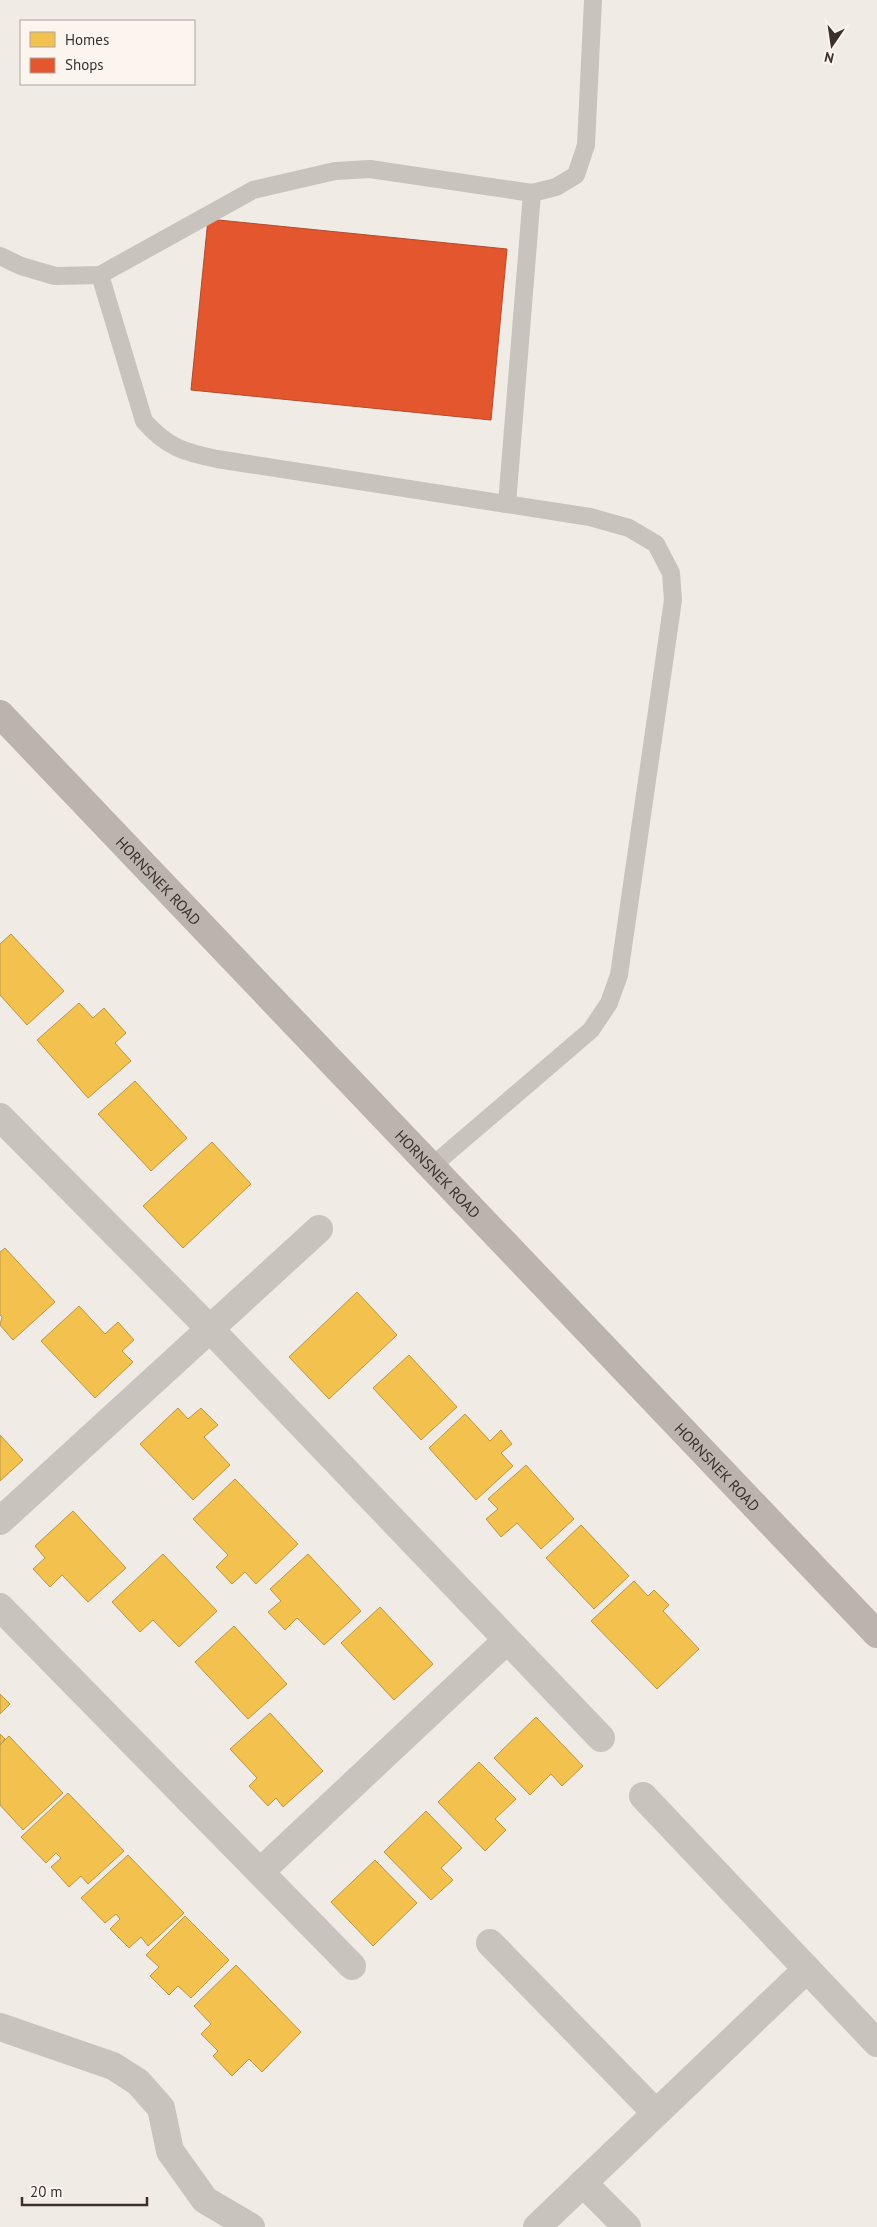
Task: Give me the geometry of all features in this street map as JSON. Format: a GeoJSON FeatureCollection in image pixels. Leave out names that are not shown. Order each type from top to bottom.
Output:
{"type":"FeatureCollection","features":[{"type":"Feature","properties":{"kind":"main road","name":"HORNSNEK ROAD"},"geometry":{"type":"LineString","coordinates":[[0,714],[877,1634]]}},
{"type":"Feature","properties":{"kind":"street"},"geometry":{"type":"LineString","coordinates":[[0,1116],[211,1330],[506,1641],[601,1738]]}},
{"type":"Feature","properties":{"kind":"street"},"geometry":{"type":"LineString","coordinates":[[0,1521],[211,1330],[319,1229]]}},
{"type":"Feature","properties":{"kind":"street"},"geometry":{"type":"LineString","coordinates":[[0,1607],[352,1966]]}},
{"type":"Feature","properties":{"kind":"street"},"geometry":{"type":"LineString","coordinates":[[260,1872],[506,1641]]}},
{"type":"Feature","properties":{"kind":"street"},"geometry":{"type":"LineString","coordinates":[[643,1796],[877,2043]]}},
{"type":"Feature","properties":{"kind":"street"},"geometry":{"type":"LineString","coordinates":[[490,1943],[656,2113]]}},
{"type":"Feature","properties":{"kind":"street"},"geometry":{"type":"LineString","coordinates":[[537,2227],[807,1969]]}},
{"type":"Feature","properties":{"kind":"street"},"geometry":{"type":"LineString","coordinates":[[0,2027],[114,2066],[138,2082],[161,2108],[170,2150],[205,2200],[251,2227]]}},
{"type":"Feature","properties":{"kind":"street"},"geometry":{"type":"LineString","coordinates":[[583,2183],[627,2227]]}},
{"type":"Feature","properties":{"kind":"lane"},"geometry":{"type":"LineString","coordinates":[[0,256],[21,266],[55,276],[100,275],[253,190],[335,171],[370,169],[532,192],[556,187],[576,175],[586,145],[592,0]]}},
{"type":"Feature","properties":{"kind":"lane"},"geometry":{"type":"LineString","coordinates":[[507,504],[532,192]]}},
{"type":"Feature","properties":{"kind":"lane"},"geometry":{"type":"LineString","coordinates":[[100,275],[144,421],[159,438],[185,452],[216,459],[590,516],[629,528],[656,544],[671,573],[673,600],[619,975],[608,1003],[591,1030],[431,1167]]}},
{"type":"Feature","properties":{"kind":"building: Homes"},"geometry":{"type":"Polygon","coordinates":[[[11,934],[64,991],[27,1025],[0,995],[0,944],[11,934]]]}},
{"type":"Feature","properties":{"kind":"building: Homes"},"geometry":{"type":"Polygon","coordinates":[[[79,1003],[93,1018],[104,1008],[126,1033],[115,1043],[131,1061],[88,1098],[37,1040],[79,1003]]]}},
{"type":"Feature","properties":{"kind":"building: Homes"},"geometry":{"type":"Polygon","coordinates":[[[135,1081],[187,1138],[151,1171],[98,1114],[135,1081]]]}},
{"type":"Feature","properties":{"kind":"building: Homes"},"geometry":{"type":"Polygon","coordinates":[[[212,1142],[251,1184],[183,1248],[143,1206],[212,1142]]]}},
{"type":"Feature","properties":{"kind":"building: Homes"},"geometry":{"type":"Polygon","coordinates":[[[5,1248],[55,1302],[13,1340],[0,1325],[2,1317],[0,1315],[0,1252],[5,1248]]]}},
{"type":"Feature","properties":{"kind":"building: Homes"},"geometry":{"type":"Polygon","coordinates":[[[357,1292],[397,1335],[329,1399],[289,1357],[357,1292]]]}},
{"type":"Feature","properties":{"kind":"building: Homes"},"geometry":{"type":"Polygon","coordinates":[[[79,1306],[105,1334],[118,1322],[134,1340],[122,1351],[133,1362],[95,1398],[41,1341],[79,1306]]]}},
{"type":"Feature","properties":{"kind":"building: Homes"},"geometry":{"type":"Polygon","coordinates":[[[409,1355],[457,1407],[421,1440],[373,1388],[409,1355]]]}},
{"type":"Feature","properties":{"kind":"building: Homes"},"geometry":{"type":"Polygon","coordinates":[[[178,1408],[188,1419],[201,1408],[218,1425],[204,1437],[230,1465],[193,1500],[140,1444],[178,1408]]]}},
{"type":"Feature","properties":{"kind":"building: Homes"},"geometry":{"type":"Polygon","coordinates":[[[465,1414],[490,1441],[501,1430],[512,1444],[501,1453],[513,1466],[476,1500],[429,1448],[465,1414]]]}},
{"type":"Feature","properties":{"kind":"building: Homes"},"geometry":{"type":"Polygon","coordinates":[[[0,1435],[23,1460],[0,1481],[0,1435]]]}},
{"type":"Feature","properties":{"kind":"building: Homes"},"geometry":{"type":"Polygon","coordinates":[[[526,1465],[574,1519],[541,1549],[517,1523],[501,1537],[486,1519],[498,1509],[488,1499],[526,1465]]]}},
{"type":"Feature","properties":{"kind":"building: Homes"},"geometry":{"type":"Polygon","coordinates":[[[235,1479],[298,1544],[256,1584],[245,1572],[232,1584],[216,1567],[228,1555],[193,1519],[235,1479]]]}},
{"type":"Feature","properties":{"kind":"building: Homes"},"geometry":{"type":"Polygon","coordinates":[[[73,1511],[126,1568],[88,1602],[62,1575],[50,1587],[33,1569],[45,1558],[35,1546],[73,1511]]]}},
{"type":"Feature","properties":{"kind":"building: Homes"},"geometry":{"type":"Polygon","coordinates":[[[581,1525],[629,1576],[594,1609],[546,1558],[581,1525]]]}},
{"type":"Feature","properties":{"kind":"building: Homes"},"geometry":{"type":"Polygon","coordinates":[[[163,1554],[217,1611],[179,1647],[153,1620],[140,1632],[112,1602],[163,1554]]]}},
{"type":"Feature","properties":{"kind":"building: Homes"},"geometry":{"type":"Polygon","coordinates":[[[308,1554],[361,1611],[324,1645],[297,1618],[285,1630],[268,1612],[281,1601],[270,1589],[308,1554]]]}},
{"type":"Feature","properties":{"kind":"building: Homes"},"geometry":{"type":"Polygon","coordinates":[[[634,1581],[648,1596],[654,1590],[669,1605],[663,1611],[699,1649],[657,1689],[591,1621],[634,1581]]]}},
{"type":"Feature","properties":{"kind":"building: Homes"},"geometry":{"type":"Polygon","coordinates":[[[380,1607],[433,1664],[394,1700],[341,1643],[380,1607]]]}},
{"type":"Feature","properties":{"kind":"building: Homes"},"geometry":{"type":"Polygon","coordinates":[[[234,1626],[287,1684],[248,1719],[195,1662],[234,1626]]]}},
{"type":"Feature","properties":{"kind":"building: Homes"},"geometry":{"type":"Polygon","coordinates":[[[0,1694],[10,1704],[0,1714],[0,1694]]]}},
{"type":"Feature","properties":{"kind":"building: Homes"},"geometry":{"type":"Polygon","coordinates":[[[270,1713],[323,1771],[283,1807],[276,1798],[268,1806],[249,1786],[257,1778],[230,1749],[270,1713]]]}},
{"type":"Feature","properties":{"kind":"building: Homes"},"geometry":{"type":"Polygon","coordinates":[[[536,1717],[583,1766],[562,1786],[551,1774],[530,1795],[494,1758],[536,1717]]]}},
{"type":"Feature","properties":{"kind":"building: Homes"},"geometry":{"type":"Polygon","coordinates":[[[0,1734],[5,1739],[0,1745],[0,1734]]]}},
{"type":"Feature","properties":{"kind":"building: Homes"},"geometry":{"type":"Polygon","coordinates":[[[9,1736],[63,1793],[23,1830],[0,1805],[0,1745],[9,1736]]]}},
{"type":"Feature","properties":{"kind":"building: Homes"},"geometry":{"type":"Polygon","coordinates":[[[479,1762],[516,1799],[495,1819],[506,1830],[485,1851],[438,1802],[479,1762]]]}},
{"type":"Feature","properties":{"kind":"building: Homes"},"geometry":{"type":"Polygon","coordinates":[[[68,1793],[124,1851],[88,1884],[81,1876],[69,1887],[51,1867],[61,1858],[56,1853],[46,1863],[21,1837],[68,1793]]]}},
{"type":"Feature","properties":{"kind":"building: Homes"},"geometry":{"type":"Polygon","coordinates":[[[426,1811],[462,1848],[441,1868],[453,1880],[431,1900],[384,1852],[426,1811]]]}},
{"type":"Feature","properties":{"kind":"building: Homes"},"geometry":{"type":"Polygon","coordinates":[[[128,1855],[184,1913],[148,1946],[141,1937],[129,1948],[110,1929],[120,1919],[116,1914],[105,1923],[81,1898],[128,1855]]]}},
{"type":"Feature","properties":{"kind":"building: Homes"},"geometry":{"type":"Polygon","coordinates":[[[375,1860],[417,1903],[373,1946],[331,1902],[375,1860]]]}},
{"type":"Feature","properties":{"kind":"building: Homes"},"geometry":{"type":"Polygon","coordinates":[[[185,1916],[229,1960],[191,1998],[178,1986],[169,1995],[150,1976],[159,1967],[146,1955],[185,1916]]]}},
{"type":"Feature","properties":{"kind":"building: Homes"},"geometry":{"type":"Polygon","coordinates":[[[236,1965],[301,2032],[262,2072],[249,2059],[232,2076],[213,2056],[218,2051],[201,2034],[211,2024],[194,2006],[236,1965]]]}},
{"type":"Feature","properties":{"kind":"building: Shops"},"geometry":{"type":"Polygon","coordinates":[[[208,219],[507,249],[491,420],[191,390],[208,219]]]}}]}
